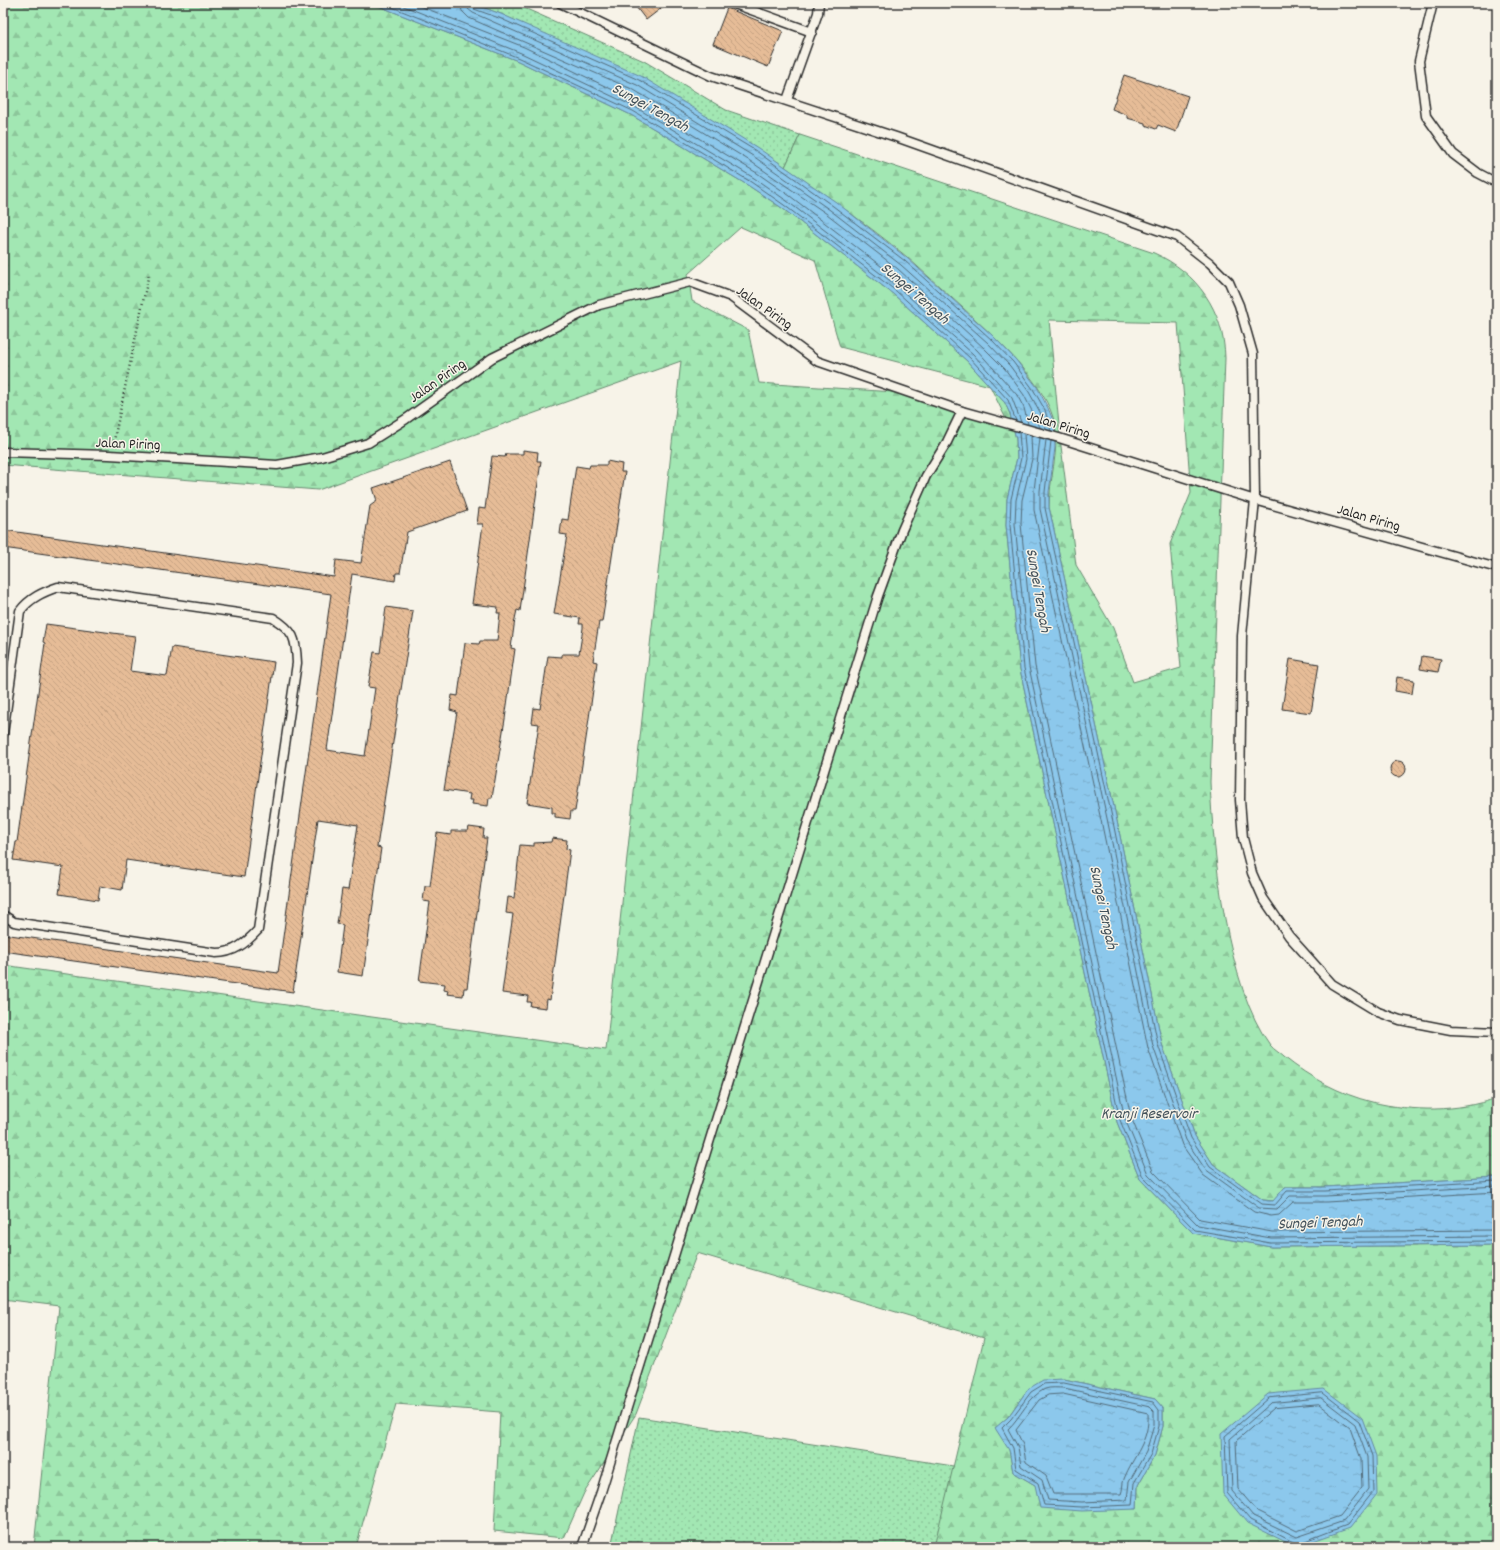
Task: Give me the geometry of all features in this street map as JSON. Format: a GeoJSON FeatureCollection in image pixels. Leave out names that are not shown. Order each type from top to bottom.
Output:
{"type":"FeatureCollection","features":[{"type":"Feature","properties":{"kind":"lane"},"geometry":{"type":"LineString","coordinates":[[560,3],[711,76],[787,100],[1177,237],[1210,263],[1229,282],[1239,305],[1253,354],[1255,500],[1242,636],[1240,800],[1243,838],[1252,873],[1263,898],[1289,936],[1332,984],[1378,1012],[1400,1020],[1451,1030],[1497,1032]]}},
{"type":"Feature","properties":{"kind":"lane"},"geometry":{"type":"LineString","coordinates":[[732,3],[812,32]]}},
{"type":"Feature","properties":{"kind":"lane"},"geometry":{"type":"LineString","coordinates":[[787,100],[812,32],[818,13],[819,3]]}},
{"type":"Feature","properties":{"kind":"lane"},"geometry":{"type":"LineString","coordinates":[[1433,3],[1419,61],[1426,116],[1452,154],[1478,173],[1497,183]]}},
{"type":"Feature","properties":{"kind":"lane","name":"Jalan Piring"},"geometry":{"type":"LineString","coordinates":[[3,452],[109,455],[277,465],[322,457],[368,443],[406,420],[492,358],[599,305],[690,282],[731,297],[817,361],[962,411],[1059,438],[1255,500],[1497,568]]}},
{"type":"Feature","properties":{"kind":"lane"},"geometry":{"type":"LineString","coordinates":[[582,1547],[601,1492],[878,596],[902,530],[923,483],[947,442],[962,411]]}},
{"type":"Feature","properties":{"kind":"lane"},"geometry":{"type":"LineString","coordinates":[[3,734],[5,700],[20,611],[25,604],[40,593],[58,587],[273,618],[288,627],[296,642],[297,663],[258,930],[246,943],[225,953],[216,953],[14,922],[3,915]]}},
{"type":"Feature","properties":{"kind":"path"},"geometry":{"type":"LineString","coordinates":[[109,455],[115,438],[149,273]]}},
{"type":"Feature","properties":{"kind":"green space"},"geometry":{"type":"Polygon","coordinates":[[[3,3],[371,3],[518,61],[631,115],[749,186],[782,208],[893,294],[967,361],[990,386],[840,347],[815,260],[741,227],[688,274],[692,301],[748,330],[759,383],[909,393],[1008,423],[990,387],[1005,403],[1010,414],[1016,439],[1017,458],[1007,499],[1006,525],[1020,669],[1117,1122],[1140,1179],[1193,1233],[1271,1247],[1497,1245],[1497,1547],[934,1547],[984,1338],[697,1253],[636,1414],[584,1493],[564,1538],[494,1531],[500,1412],[396,1404],[356,1547],[34,1547],[59,1306],[3,1299],[3,965],[606,1050],[681,361],[318,490],[3,465],[3,3]],[[1064,1379],[1028,1389],[1008,1417],[996,1428],[1009,1449],[1013,1472],[1035,1485],[1137,1509],[1138,1485],[1155,1455],[1163,1426],[1163,1408],[1155,1399],[1064,1379]]]}},
{"type":"Feature","properties":{"kind":"green space"},"geometry":{"type":"Polygon","coordinates":[[[471,3],[513,3],[644,61],[726,110],[800,135],[785,167],[717,124],[682,104],[501,14],[471,3]]]}},
{"type":"Feature","properties":{"kind":"green space"},"geometry":{"type":"Polygon","coordinates":[[[800,135],[1154,253],[1183,271],[1195,282],[1205,295],[1220,324],[1225,358],[1210,782],[1219,882],[1233,955],[1243,990],[1255,1020],[1272,1047],[1304,1072],[1348,1095],[1372,1102],[1403,1108],[1419,1109],[1466,1106],[1497,1098],[1497,1177],[1325,1187],[1285,1187],[1274,1201],[1263,1200],[1213,1164],[1195,1136],[1162,1044],[1117,821],[1049,507],[1050,487],[1056,446],[1055,426],[1051,410],[1031,378],[1018,362],[963,308],[892,245],[785,167],[800,135]],[[1049,320],[1061,446],[1076,565],[1113,628],[1133,682],[1181,668],[1170,544],[1191,493],[1178,323],[1049,320]]]}},
{"type":"Feature","properties":{"kind":"green space"},"geometry":{"type":"Polygon","coordinates":[[[639,1417],[966,1468],[953,1547],[611,1547],[639,1417]]]}},
{"type":"Feature","properties":{"kind":"water","name":"Kranji Reservoir"},"geometry":{"type":"Polygon","coordinates":[[[371,3],[471,3],[501,14],[641,76],[758,148],[836,202],[907,258],[994,337],[1016,360],[1037,387],[1055,425],[1055,448],[1049,492],[1049,507],[1117,821],[1162,1044],[1195,1136],[1213,1164],[1263,1200],[1273,1201],[1285,1187],[1325,1187],[1497,1177],[1497,1245],[1271,1247],[1193,1233],[1140,1179],[1117,1122],[1020,669],[1006,525],[1007,499],[1017,458],[1016,439],[1010,414],[1005,403],[967,361],[893,294],[782,208],[749,186],[631,115],[518,61],[371,3]]]}},
{"type":"Feature","properties":{"kind":"water"},"geometry":{"type":"Polygon","coordinates":[[[1064,1379],[1155,1399],[1163,1408],[1163,1426],[1155,1455],[1138,1485],[1137,1509],[1082,1511],[1040,1508],[1035,1485],[1013,1472],[1009,1450],[995,1428],[1008,1417],[1028,1389],[1043,1380],[1064,1379]]]}},
{"type":"Feature","properties":{"kind":"water"},"geometry":{"type":"Polygon","coordinates":[[[1324,1389],[1362,1418],[1376,1456],[1377,1494],[1350,1528],[1296,1547],[1247,1523],[1223,1494],[1221,1434],[1268,1394],[1324,1389]]]}},
{"type":"Feature","properties":{"kind":"building"},"geometry":{"type":"Polygon","coordinates":[[[633,3],[668,3],[646,20],[633,3]]]}},
{"type":"Feature","properties":{"kind":"building"},"geometry":{"type":"Polygon","coordinates":[[[727,8],[783,31],[768,67],[713,44],[727,8]]]}},
{"type":"Feature","properties":{"kind":"building"},"geometry":{"type":"Polygon","coordinates":[[[1124,75],[1188,96],[1176,132],[1158,125],[1156,129],[1145,125],[1145,123],[1127,118],[1127,115],[1112,109],[1124,75]]]}},
{"type":"Feature","properties":{"kind":"building"},"geometry":{"type":"Polygon","coordinates":[[[523,450],[538,452],[537,461],[541,461],[520,611],[517,610],[515,619],[511,648],[515,649],[505,719],[492,798],[489,798],[488,806],[472,804],[473,800],[469,800],[470,794],[444,790],[457,712],[450,710],[452,695],[458,696],[465,643],[479,644],[480,641],[497,641],[500,613],[497,613],[498,607],[472,604],[483,524],[477,524],[479,508],[485,509],[492,456],[505,457],[506,454],[523,454],[523,450]]]}},
{"type":"Feature","properties":{"kind":"building"},"geometry":{"type":"Polygon","coordinates":[[[607,461],[622,464],[621,472],[625,472],[602,622],[599,622],[593,661],[597,662],[575,811],[571,811],[570,819],[555,817],[555,813],[552,813],[552,807],[527,803],[539,724],[532,723],[534,708],[540,709],[548,656],[562,657],[562,654],[579,654],[583,628],[583,624],[579,624],[580,618],[554,614],[567,535],[560,534],[562,519],[568,520],[576,466],[589,468],[590,465],[607,465],[607,461]]]}},
{"type":"Feature","properties":{"kind":"building"},"geometry":{"type":"Polygon","coordinates":[[[450,462],[467,511],[407,532],[400,573],[396,573],[395,581],[352,574],[327,750],[365,756],[375,688],[368,687],[374,652],[380,653],[386,607],[413,611],[377,847],[381,848],[363,976],[337,972],[343,925],[337,924],[342,889],[348,890],[358,825],[318,819],[293,992],[3,951],[3,934],[278,973],[331,594],[3,548],[3,530],[334,577],[336,560],[361,563],[370,506],[377,501],[373,488],[450,462]]]}},
{"type":"Feature","properties":{"kind":"building"},"geometry":{"type":"Polygon","coordinates":[[[46,624],[135,636],[130,671],[167,676],[172,647],[274,662],[244,877],[126,860],[122,890],[100,886],[98,900],[59,894],[63,867],[13,860],[17,842],[45,643],[43,642],[46,624]]]}},
{"type":"Feature","properties":{"kind":"building"},"geometry":{"type":"Polygon","coordinates":[[[1422,656],[1441,659],[1438,672],[1420,669],[1422,656]]]}},
{"type":"Feature","properties":{"kind":"building"},"geometry":{"type":"Polygon","coordinates":[[[1290,659],[1319,664],[1311,713],[1282,709],[1290,659]]]}},
{"type":"Feature","properties":{"kind":"building"},"geometry":{"type":"Polygon","coordinates":[[[1397,677],[1414,680],[1412,694],[1395,691],[1397,677]]]}},
{"type":"Feature","properties":{"kind":"building"},"geometry":{"type":"Polygon","coordinates":[[[1398,761],[1404,763],[1406,769],[1404,775],[1398,777],[1392,775],[1390,769],[1392,763],[1398,761]]]}},
{"type":"Feature","properties":{"kind":"building"},"geometry":{"type":"Polygon","coordinates":[[[469,827],[484,829],[483,838],[487,838],[467,988],[464,988],[463,996],[447,994],[448,991],[444,990],[445,984],[419,981],[430,902],[423,901],[425,886],[430,886],[437,833],[451,835],[451,831],[468,831],[469,827]]]}},
{"type":"Feature","properties":{"kind":"building"},"geometry":{"type":"Polygon","coordinates":[[[552,838],[567,840],[566,849],[570,850],[550,1000],[547,999],[546,1008],[530,1006],[531,1002],[527,1002],[528,996],[502,993],[513,914],[506,913],[508,897],[514,898],[520,845],[534,846],[534,843],[551,842],[552,838]]]}},
{"type":"Feature","properties":{"kind":"water label","name":"Sungei Tengah"},"geometry":{"type":"Point","coordinates":[651,106]}},
{"type":"Feature","properties":{"kind":"water label","name":"Sungei Tengah"},"geometry":{"type":"Point","coordinates":[916,292]}},
{"type":"Feature","properties":{"kind":"water label","name":"Sungei Tengah"},"geometry":{"type":"Point","coordinates":[1040,590]}},
{"type":"Feature","properties":{"kind":"water label","name":"Sungei Tengah"},"geometry":{"type":"Point","coordinates":[1105,907]}},
{"type":"Feature","properties":{"kind":"water label","name":"Sungei Tengah"},"geometry":{"type":"Point","coordinates":[1320,1221]}}]}
